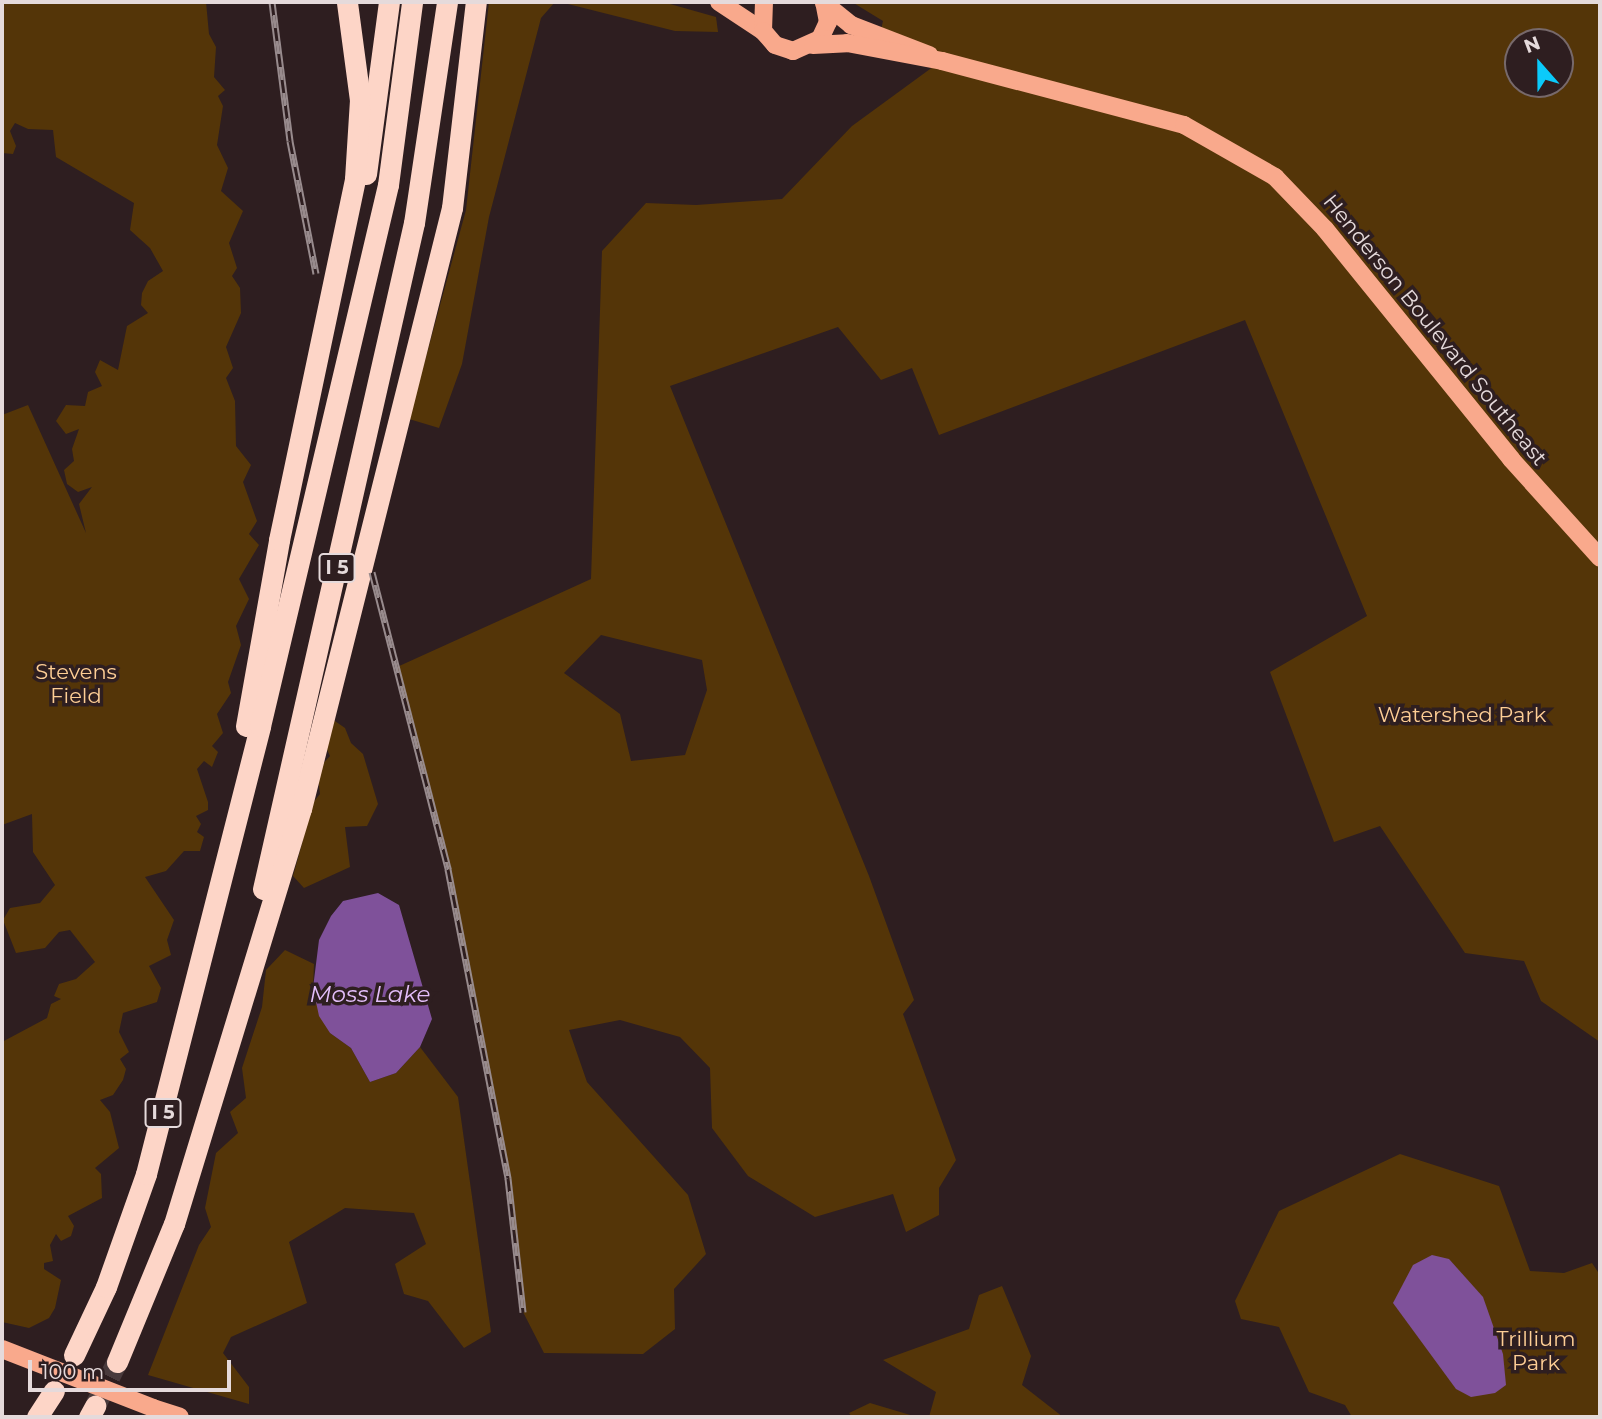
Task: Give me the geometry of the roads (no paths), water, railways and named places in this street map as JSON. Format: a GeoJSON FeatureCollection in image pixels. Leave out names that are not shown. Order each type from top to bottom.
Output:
{"type":"FeatureCollection","features":[{"type":"Feature","properties":{"kind":"highway"},"geometry":{"type":"LineString","coordinates":[[223,862],[279,540],[355,179],[360,100],[347,2]]}},
{"type":"Feature","properties":{"kind":"highway"},"geometry":{"type":"LineString","coordinates":[[279,540],[373,145],[388,2]]}},
{"type":"Feature","properties":{"kind":"highway","name":"I 5"},"geometry":{"type":"LineString","coordinates":[[74,1355],[106,1287],[146,1174],[223,862],[260,726],[388,185],[412,2]]}},
{"type":"Feature","properties":{"kind":"highway","name":"I 5"},"geometry":{"type":"LineString","coordinates":[[117,1362],[174,1224],[203,1129],[264,886],[414,223],[447,2]]}},
{"type":"Feature","properties":{"kind":"highway"},"geometry":{"type":"LineString","coordinates":[[203,1129],[300,809],[449,221],[476,2]]}},
{"type":"Feature","properties":{"kind":"highway"},"geometry":{"type":"LineString","coordinates":[[37,1417],[54,1391]]}},
{"type":"Feature","properties":{"kind":"main road"},"geometry":{"type":"LineString","coordinates":[[719,2],[763,31]]}},
{"type":"Feature","properties":{"kind":"main road"},"geometry":{"type":"LineString","coordinates":[[763,31],[764,2]]}},
{"type":"Feature","properties":{"kind":"main road"},"geometry":{"type":"LineString","coordinates":[[813,46],[828,22],[824,2]]}},
{"type":"Feature","properties":{"kind":"main road","name":"Henderson Boulevard Southeast"},"geometry":{"type":"LineString","coordinates":[[824,2],[851,25],[942,61]]}},
{"type":"Feature","properties":{"kind":"main road","name":"Henderson Boulevard Southeast"},"geometry":{"type":"LineString","coordinates":[[763,31],[783,49],[847,43],[942,61],[1184,125],[1275,177],[1325,229],[1511,459],[1600,558]]}},
{"type":"Feature","properties":{"kind":"main road"},"geometry":{"type":"LineString","coordinates":[[2,1349],[180,1417]]}},
{"type":"Feature","properties":{"kind":"water","name":"Moss Lake"},"geometry":{"type":"Polygon","coordinates":[[[378,893],[399,905],[432,1019],[420,1047],[396,1073],[370,1082],[351,1048],[330,1033],[319,1016],[313,988],[319,940],[331,916],[343,901],[378,893]]]}},
{"type":"Feature","properties":{"kind":"water"},"geometry":{"type":"Polygon","coordinates":[[[1432,1255],[1449,1259],[1483,1297],[1503,1354],[1506,1385],[1495,1393],[1471,1397],[1456,1389],[1393,1303],[1413,1265],[1432,1255]]]}},
{"type":"Feature","properties":{"kind":"tunnel"},"geometry":{"type":"LineString","coordinates":[[96,1404],[117,1362]]}},
{"type":"Feature","properties":{"kind":"railway"},"geometry":{"type":"LineString","coordinates":[[272,2],[290,141],[316,273]]}},
{"type":"Feature","properties":{"kind":"railway"},"geometry":{"type":"LineString","coordinates":[[372,572],[448,869],[508,1178],[523,1312]]}},
{"type":"Feature","properties":{"kind":"park label","name":"Stevens Field"},"geometry":{"type":"Point","coordinates":[76,684]}},
{"type":"Feature","properties":{"kind":"park label","name":"Watershed Park"},"geometry":{"type":"Point","coordinates":[1462,715]}},
{"type":"Feature","properties":{"kind":"park label","name":"Trillium Park"},"geometry":{"type":"Point","coordinates":[1536,1351]}}]}
